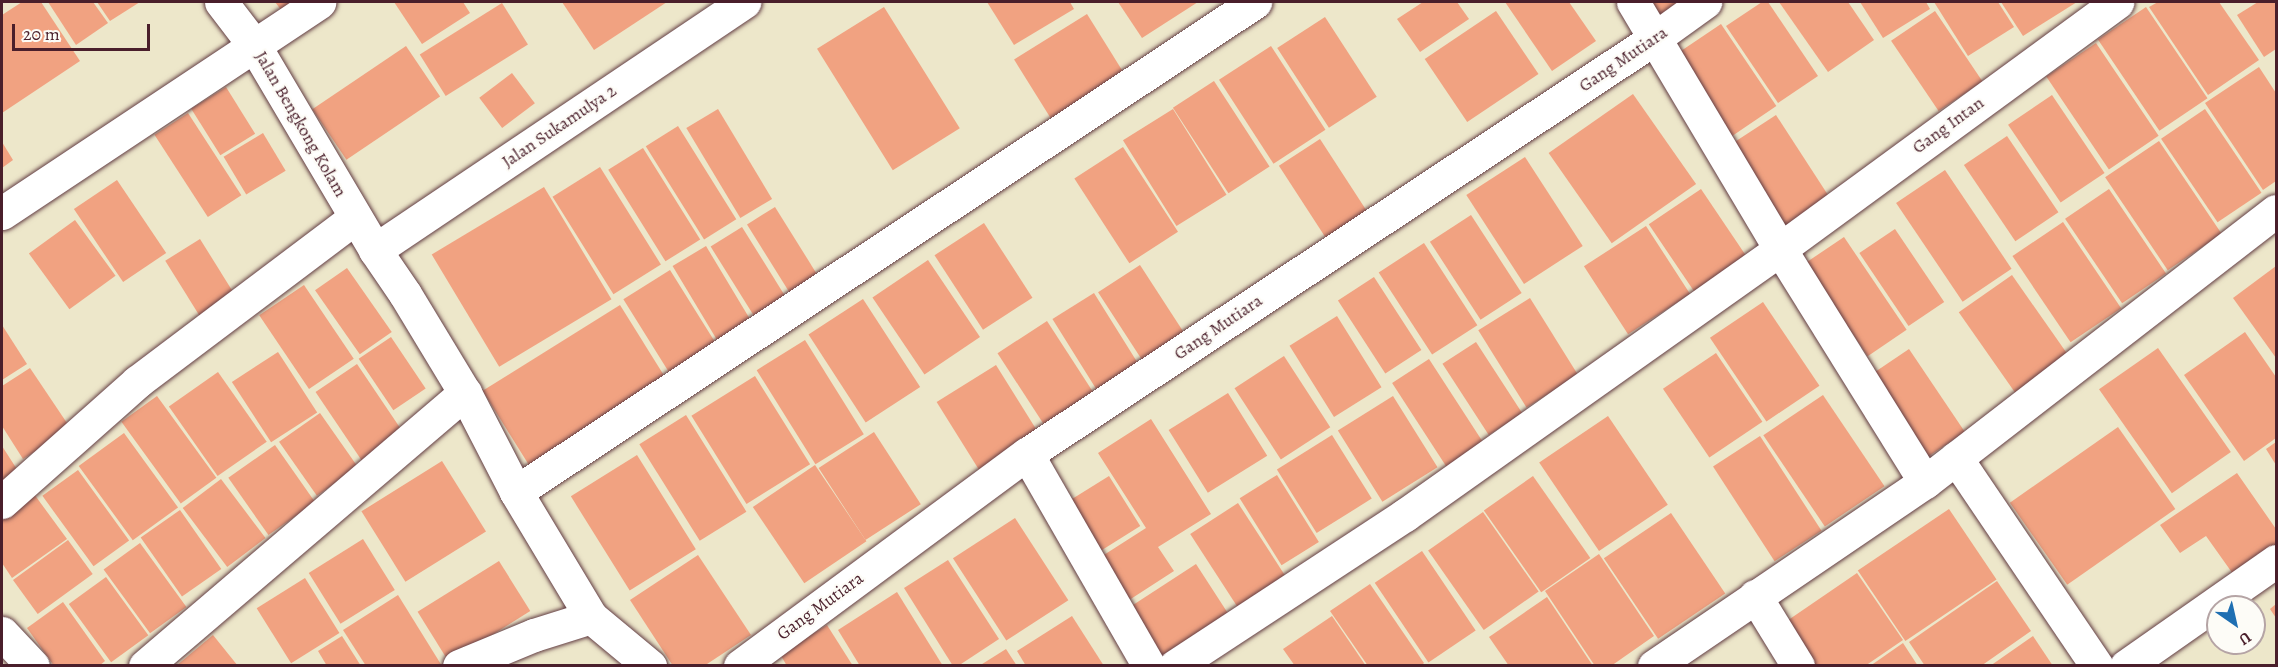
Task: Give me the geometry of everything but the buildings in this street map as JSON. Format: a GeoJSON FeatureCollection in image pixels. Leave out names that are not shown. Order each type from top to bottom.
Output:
{"type":"FeatureCollection","features":[{"type":"Feature","properties":{"kind":"street","name":"Jalan Bengkong Kolam"},"geometry":{"type":"LineString","coordinates":[[221,2],[254,45],[355,218],[405,294],[465,393],[516,492],[591,617],[650,666]]}},
{"type":"Feature","properties":{"kind":"street"},"geometry":{"type":"LineString","coordinates":[[2,213],[319,2]]}},
{"type":"Feature","properties":{"kind":"street","name":"Jalan Sukamulya 2"},"geometry":{"type":"LineString","coordinates":[[375,250],[744,2]]}},
{"type":"Feature","properties":{"kind":"street"},"geometry":{"type":"LineString","coordinates":[[516,492],[1255,2]]}},
{"type":"Feature","properties":{"kind":"street"},"geometry":{"type":"LineString","coordinates":[[1633,2],[1780,249],[1925,482]]}},
{"type":"Feature","properties":{"kind":"street","name":"Gang Mutiara"},"geometry":{"type":"LineString","coordinates":[[740,666],[1027,454],[1655,38],[1705,2]]}},
{"type":"Feature","properties":{"kind":"street","name":"Gang Intan"},"geometry":{"type":"LineString","coordinates":[[1175,666],[1405,515],[1780,249],[2117,2]]}},
{"type":"Feature","properties":{"kind":"street"},"geometry":{"type":"LineString","coordinates":[[1654,666],[1925,482],[2277,211]]}},
{"type":"Feature","properties":{"kind":"street"},"geometry":{"type":"LineString","coordinates":[[2,502],[137,382],[355,218]]}},
{"type":"Feature","properties":{"kind":"street"},"geometry":{"type":"LineString","coordinates":[[145,666],[465,393]]}},
{"type":"Feature","properties":{"kind":"street"},"geometry":{"type":"LineString","coordinates":[[1027,454],[1149,666]]}},
{"type":"Feature","properties":{"kind":"street"},"geometry":{"type":"LineString","coordinates":[[1956,458],[2097,666]]}},
{"type":"Feature","properties":{"kind":"street"},"geometry":{"type":"LineString","coordinates":[[2126,666],[2277,561]]}},
{"type":"Feature","properties":{"kind":"street"},"geometry":{"type":"LineString","coordinates":[[1755,596],[1798,666]]}},
{"type":"Feature","properties":{"kind":"street"},"geometry":{"type":"LineString","coordinates":[[459,666],[534,635],[591,617]]}},
{"type":"Feature","properties":{"kind":"street"},"geometry":{"type":"LineString","coordinates":[[2,633],[33,666]]}}]}
